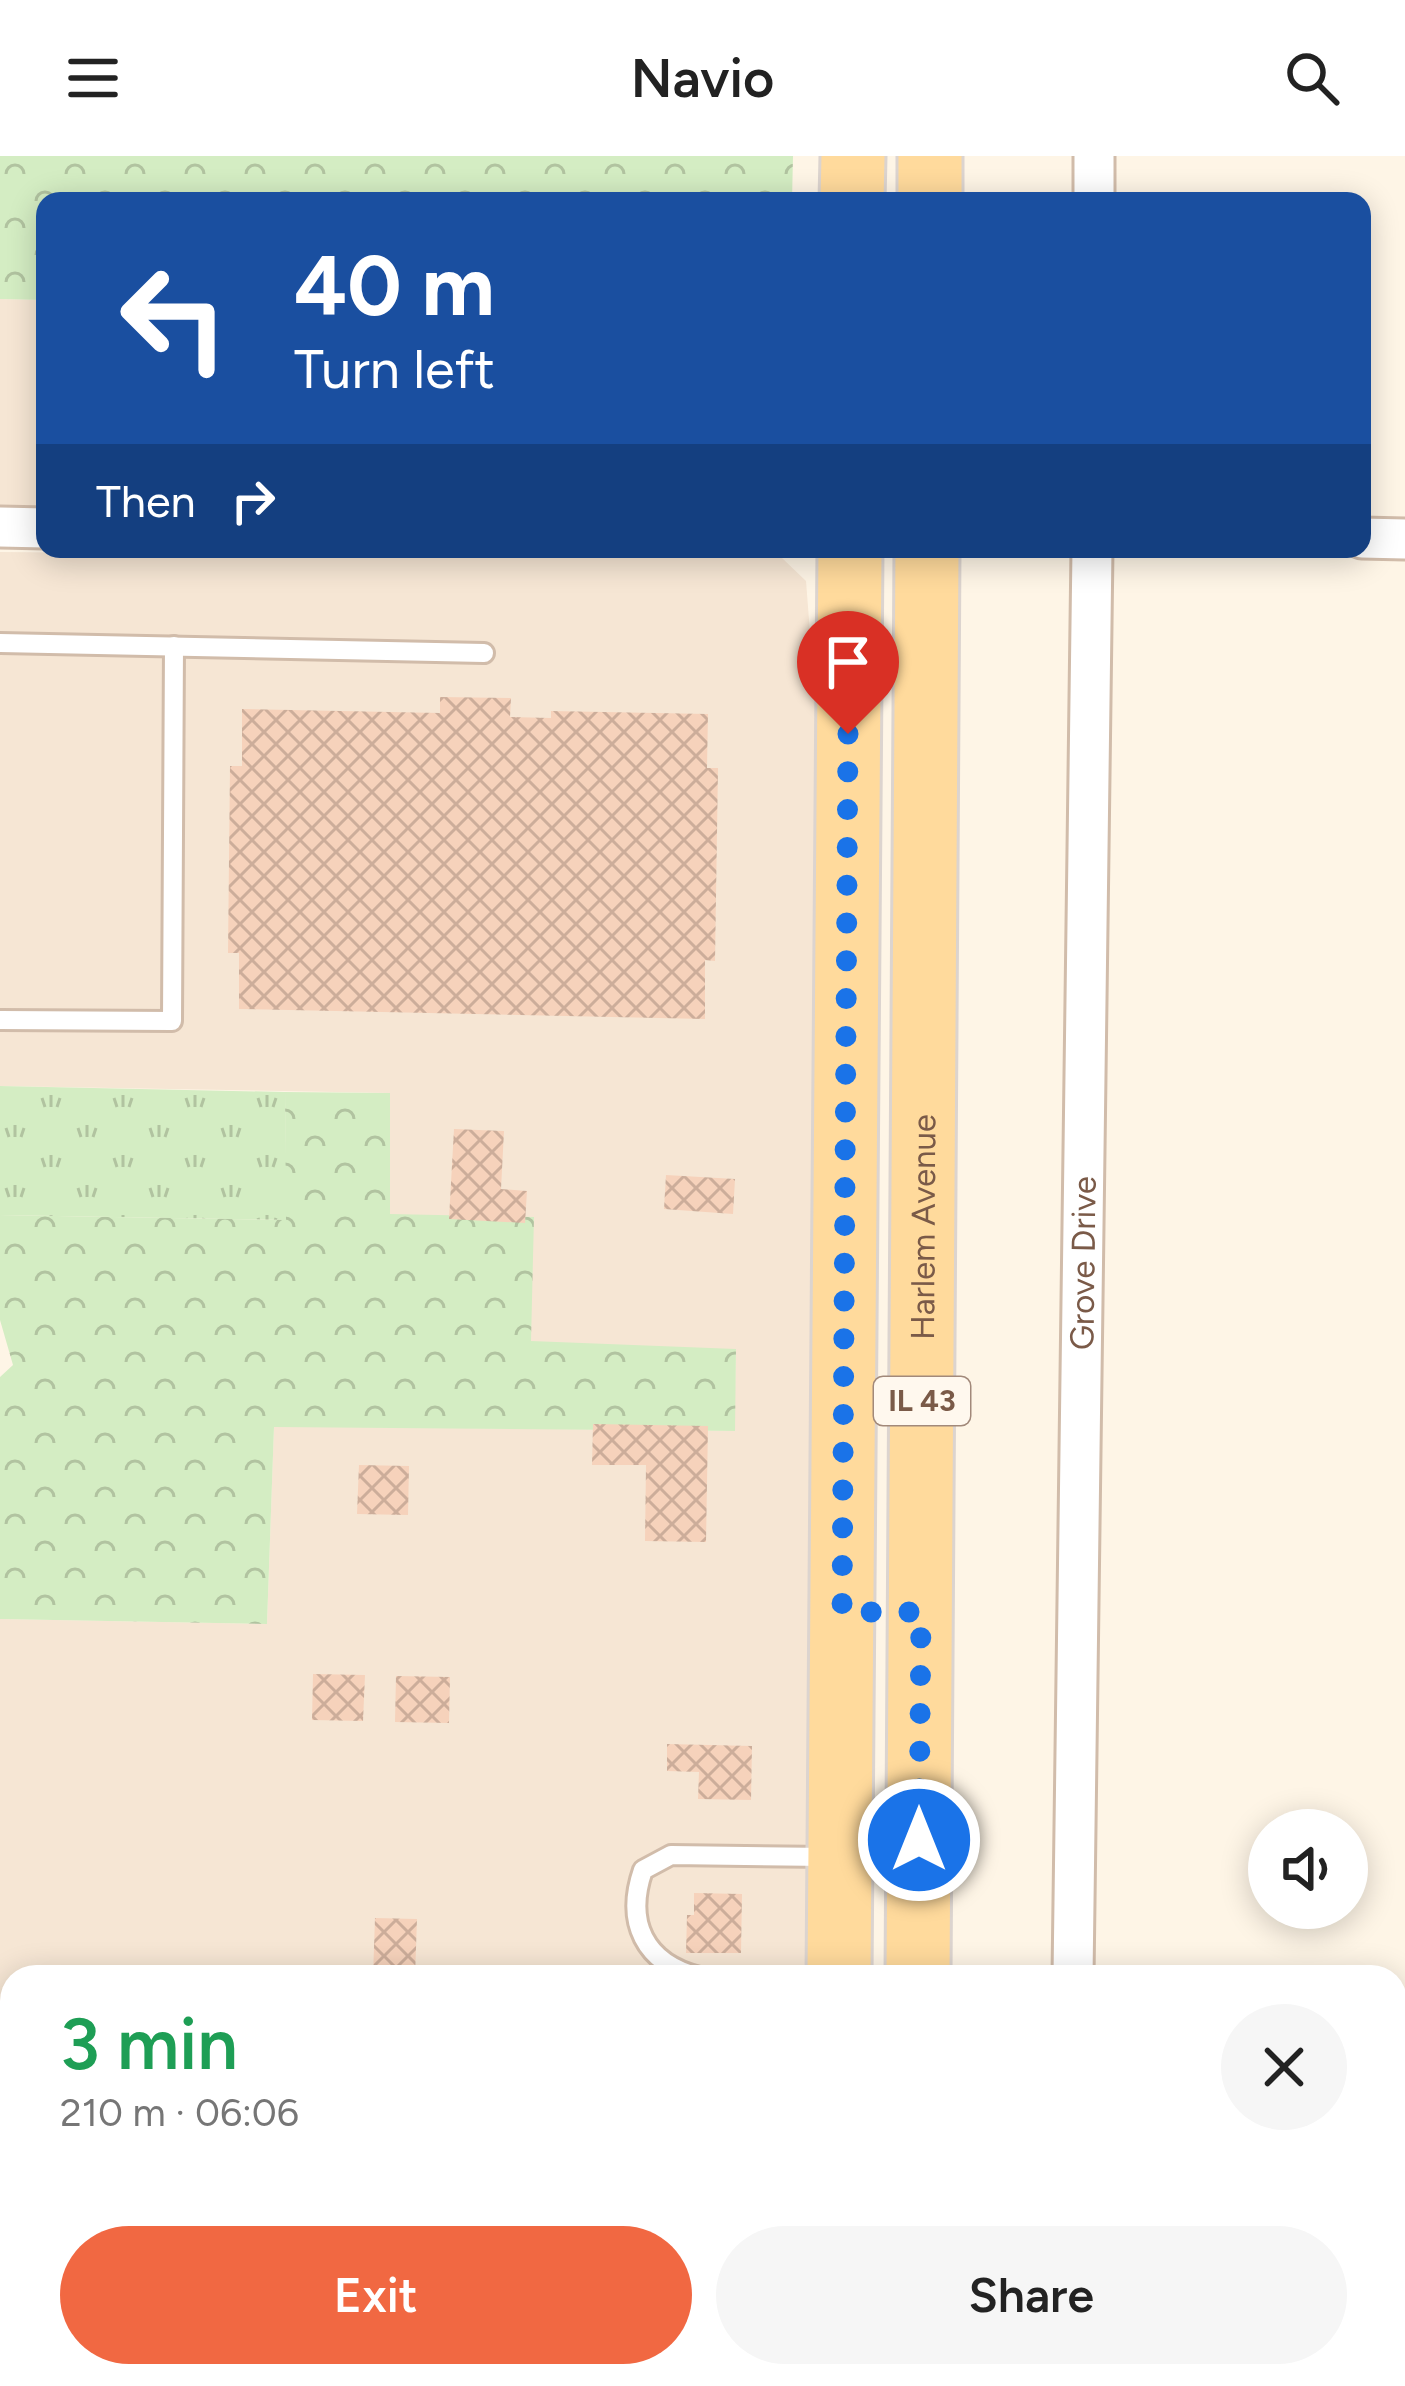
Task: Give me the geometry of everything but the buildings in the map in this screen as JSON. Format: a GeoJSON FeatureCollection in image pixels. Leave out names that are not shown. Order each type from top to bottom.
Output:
{"type":"FeatureCollection","features":[{"type":"Feature","properties":{"kind":"main road"},"geometry":{"type":"LineString","coordinates":[[852,192],[853,156]]}},
{"type":"Feature","properties":{"kind":"main road"},"geometry":{"type":"LineString","coordinates":[[930,156],[930,192]]}},
{"type":"Feature","properties":{"kind":"main road","name":"IL 43"},"geometry":{"type":"LineString","coordinates":[[838,1965],[850,558]]}},
{"type":"Feature","properties":{"kind":"main road","name":"Harlem Avenue"},"geometry":{"type":"LineString","coordinates":[[918,1965],[927,558]]}},
{"type":"Feature","properties":{"kind":"main road"},"geometry":{"type":"LineString","coordinates":[[842,1612],[921,1612]]}},
{"type":"Feature","properties":{"kind":"street"},"geometry":{"type":"LineString","coordinates":[[1094,156],[1094,192]]}},
{"type":"Feature","properties":{"kind":"street"},"geometry":{"type":"LineString","coordinates":[[0,527],[36,528]]}},
{"type":"Feature","properties":{"kind":"street"},"geometry":{"type":"LineString","coordinates":[[1371,538],[1405,538]]}},
{"type":"Feature","properties":{"kind":"street","name":"Grove Drive"},"geometry":{"type":"LineString","coordinates":[[1073,1965],[1092,558]]}},
{"type":"Feature","properties":{"kind":"lane"},"geometry":{"type":"LineString","coordinates":[[0,643],[484,653]]}},
{"type":"Feature","properties":{"kind":"lane"},"geometry":{"type":"LineString","coordinates":[[0,1020],[172,1021],[174,646]]}},
{"type":"Feature","properties":{"kind":"lane"},"geometry":{"type":"LineString","coordinates":[[672,1965],[652,1953],[639,1937],[637,1888],[643,1870],[671,1855],[839,1858]]}},
{"type":"Feature","properties":{"kind":"shaded area"},"geometry":{"type":"Polygon","coordinates":[[[0,299],[36,300],[36,506],[0,506],[0,299]]]}},
{"type":"Feature","properties":{"kind":"shaded area"},"geometry":{"type":"Polygon","coordinates":[[[0,552],[36,552],[36,558],[782,558],[806,581],[831,756],[815,1965],[0,1965],[0,1619],[267,1624],[274,1426],[734,1431],[736,1350],[530,1342],[390,1214],[390,1093],[0,1086],[0,552]]]}},
{"type":"Feature","properties":{"kind":"green space"},"geometry":{"type":"Polygon","coordinates":[[[0,156],[793,156],[792,192],[36,192],[36,300],[0,299],[0,156]]]}},
{"type":"Feature","properties":{"kind":"green space"},"geometry":{"type":"Polygon","coordinates":[[[0,1086],[285,1092],[287,1220],[0,1215],[0,1086]]]}},
{"type":"Feature","properties":{"kind":"green space"},"geometry":{"type":"Polygon","coordinates":[[[285,1092],[390,1093],[390,1214],[534,1217],[531,1341],[736,1349],[735,1431],[274,1427],[267,1624],[0,1619],[0,1377],[13,1365],[0,1320],[0,1215],[286,1220],[285,1092]]]}},
{"type":"Feature","properties":{"kind":"route"},"geometry":{"type":"LineString","coordinates":[[848,734],[842,1612],[921,1612],[919,1840]]}}]}
